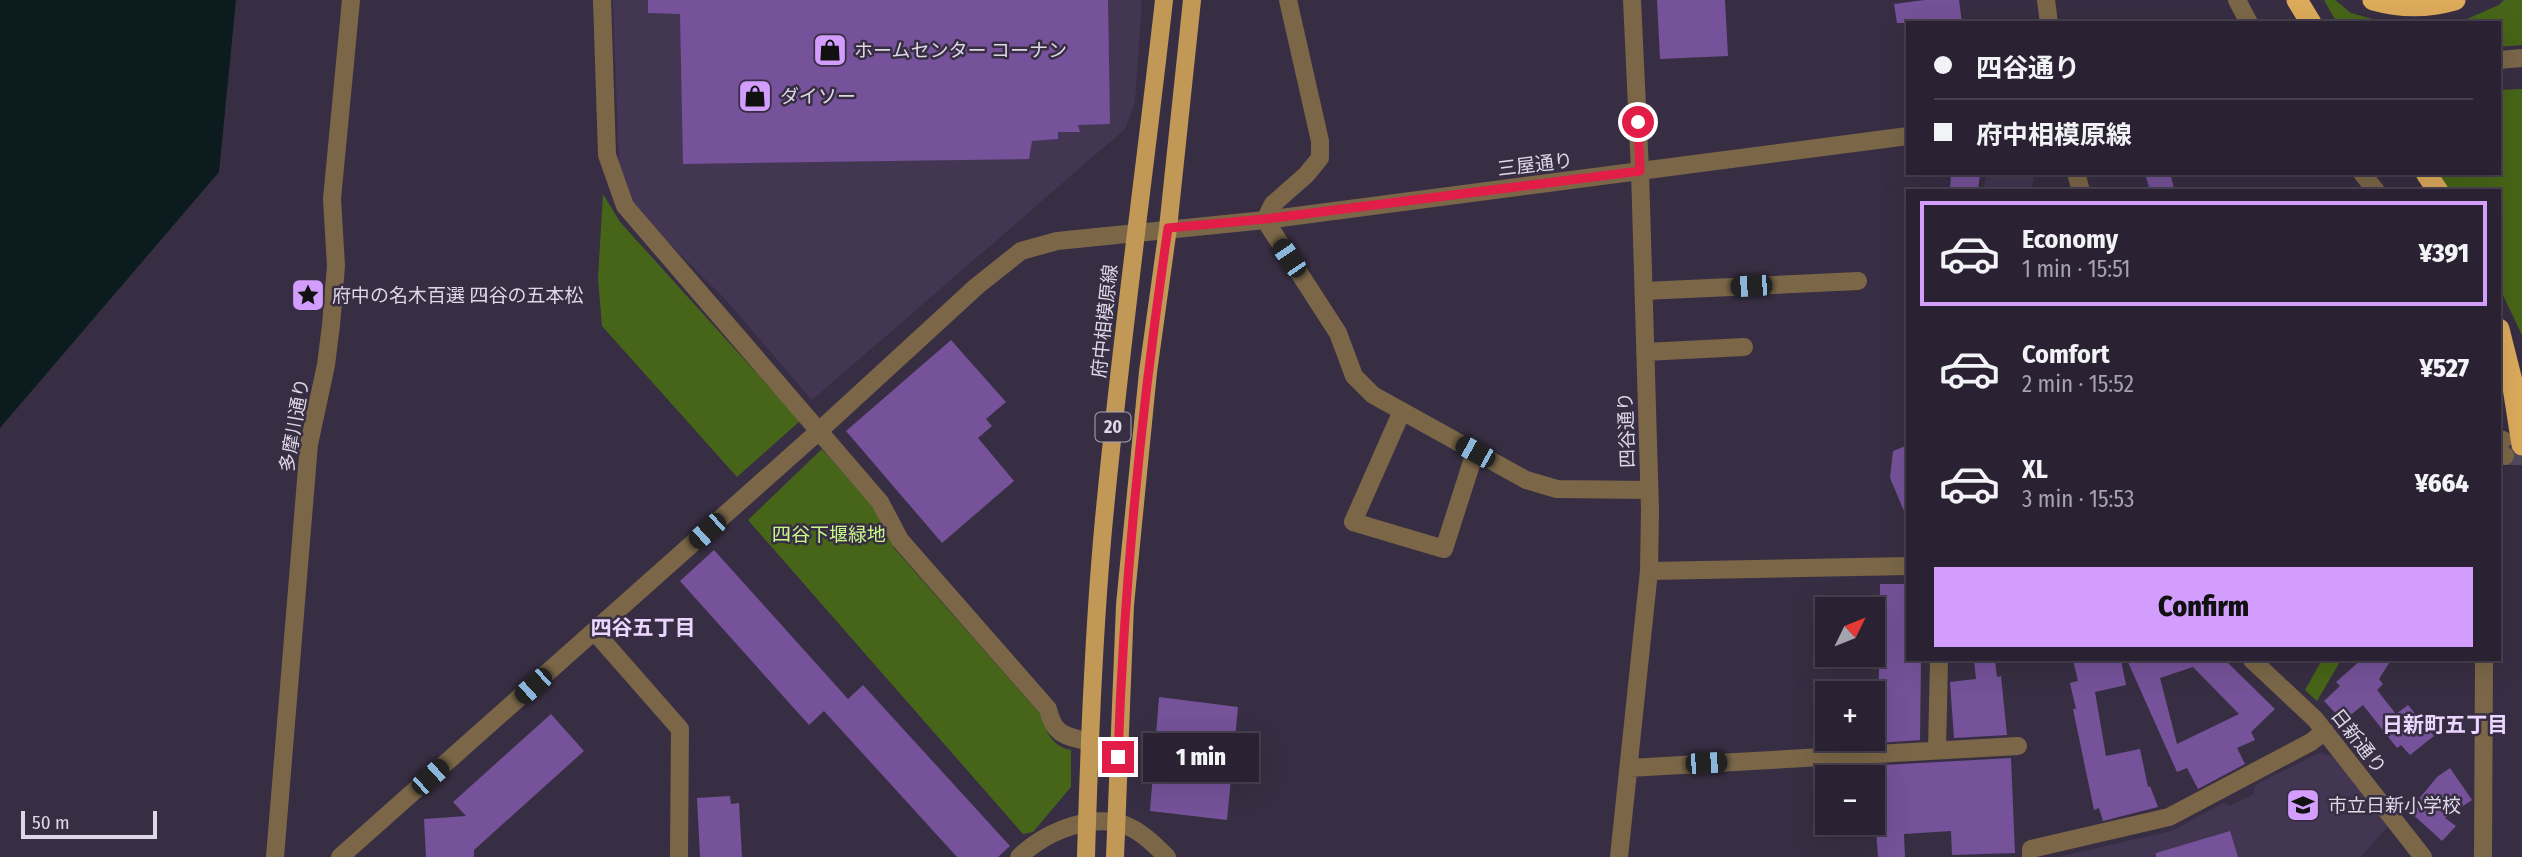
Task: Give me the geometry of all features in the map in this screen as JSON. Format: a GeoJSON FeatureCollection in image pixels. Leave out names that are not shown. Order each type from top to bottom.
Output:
{"type":"FeatureCollection","features":[{"type":"Feature","properties":{"kind":"highway"},"geometry":{"type":"LineString","coordinates":[[2297,0],[2310,21]]}},
{"type":"Feature","properties":{"kind":"highway"},"geometry":{"type":"LineString","coordinates":[[2373,0],[2404,7],[2455,0]]}},
{"type":"Feature","properties":{"kind":"highway"},"geometry":{"type":"LineString","coordinates":[[2501,337],[2512,381],[2506,448]]}},
{"type":"Feature","properties":{"kind":"main road","name":"府中相模原線"},"geometry":{"type":"LineString","coordinates":[[1086,857],[1092,679],[1102,543],[1134,233],[1164,0]]}},
{"type":"Feature","properties":{"kind":"main road","name":"20"},"geometry":{"type":"LineString","coordinates":[[1115,857],[1125,605],[1148,372],[1168,228],[1192,0]]}},
{"type":"Feature","properties":{"kind":"street","name":"多摩川通り"},"geometry":{"type":"LineString","coordinates":[[275,857],[309,444],[328,357],[331,325],[336,265],[332,199],[351,0]]}},
{"type":"Feature","properties":{"kind":"street"},"geometry":{"type":"LineString","coordinates":[[602,0],[607,155],[625,206],[880,502],[900,540],[1048,709],[1051,722],[1061,735],[1090,741]]}},
{"type":"Feature","properties":{"kind":"street"},"geometry":{"type":"LineString","coordinates":[[1288,0],[1320,141],[1320,158],[1306,175],[1272,204],[1265,219],[1338,333],[1354,376],[1373,394],[1526,481],[1557,489],[1649,490]]}},
{"type":"Feature","properties":{"kind":"street","name":"四谷通り"},"geometry":{"type":"LineString","coordinates":[[1619,857],[1649,571],[1644,291],[1632,0]]}},
{"type":"Feature","properties":{"kind":"street"},"geometry":{"type":"LineString","coordinates":[[2046,0],[2049,21]]}},
{"type":"Feature","properties":{"kind":"street"},"geometry":{"type":"LineString","coordinates":[[2237,0],[2248,21]]}},
{"type":"Feature","properties":{"kind":"street"},"geometry":{"type":"LineString","coordinates":[[2501,60],[2522,58]]}},
{"type":"Feature","properties":{"kind":"street","name":"三屋通り"},"geometry":{"type":"LineString","coordinates":[[340,857],[819,431],[977,286],[1021,251],[1057,241],[1265,219],[1906,136]]}},
{"type":"Feature","properties":{"kind":"street"},"geometry":{"type":"LineString","coordinates":[[2364,175],[2374,189]]}},
{"type":"Feature","properties":{"kind":"street"},"geometry":{"type":"LineString","coordinates":[[1644,291],[1858,281]]}},
{"type":"Feature","properties":{"kind":"street"},"geometry":{"type":"LineString","coordinates":[[1645,352],[1744,347]]}},
{"type":"Feature","properties":{"kind":"street"},"geometry":{"type":"LineString","coordinates":[[1402,411],[1353,522],[1444,549],[1475,452]]}},
{"type":"Feature","properties":{"kind":"street"},"geometry":{"type":"LineString","coordinates":[[1649,571],[1906,566]]}},
{"type":"Feature","properties":{"kind":"street"},"geometry":{"type":"LineString","coordinates":[[594,631],[680,729],[679,857]]}},
{"type":"Feature","properties":{"kind":"street"},"geometry":{"type":"LineString","coordinates":[[1937,750],[1940,661]]}},
{"type":"Feature","properties":{"kind":"street","name":"日新通り"},"geometry":{"type":"LineString","coordinates":[[2253,661],[2303,706],[2325,731],[2423,857]]}},
{"type":"Feature","properties":{"kind":"street"},"geometry":{"type":"LineString","coordinates":[[2483,857],[2484,661]]}},
{"type":"Feature","properties":{"kind":"street"},"geometry":{"type":"LineString","coordinates":[[2031,857],[2031,849],[2169,817],[2325,731]]}},
{"type":"Feature","properties":{"kind":"street"},"geometry":{"type":"LineString","coordinates":[[1629,768],[2018,746]]}},
{"type":"Feature","properties":{"kind":"street"},"geometry":{"type":"LineString","coordinates":[[1019,857],[1037,841],[1087,822],[1115,822],[1150,840],[1167,857]]}},
{"type":"Feature","properties":{"kind":"shaded area"},"geometry":{"type":"Polygon","coordinates":[[[0,0],[236,0],[219,172],[0,428],[0,0]]]}},
{"type":"Feature","properties":{"kind":"shaded area"},"geometry":{"type":"Polygon","coordinates":[[[613,0],[1142,0],[1135,102],[1125,129],[812,400],[725,299],[635,209],[619,162],[613,0]]]}},
{"type":"Feature","properties":{"kind":"shaded area"},"geometry":{"type":"Polygon","coordinates":[[[1987,175],[2035,175],[2031,189],[1983,189],[1987,175]]]}},
{"type":"Feature","properties":{"kind":"shaded area","name":"市立日新小学校"},"geometry":{"type":"Polygon","coordinates":[[[2319,753],[2333,756],[2389,825],[2361,857],[2057,857],[2172,831],[2223,803],[2230,806],[2254,794],[2255,785],[2319,753]]]}},
{"type":"Feature","properties":{"kind":"green space"},"geometry":{"type":"Polygon","coordinates":[[[2324,0],[2335,0],[2351,13],[2380,21],[2336,21],[2324,0]]]}},
{"type":"Feature","properties":{"kind":"green space"},"geometry":{"type":"Polygon","coordinates":[[[2504,0],[2522,0],[2522,45],[2501,47],[2501,21],[2462,21],[2499,5],[2504,0]]]}},
{"type":"Feature","properties":{"kind":"green space"},"geometry":{"type":"Polygon","coordinates":[[[2522,89],[2522,335],[2501,291],[2501,189],[2448,189],[2440,175],[2501,175],[2501,90],[2522,89]]]}},
{"type":"Feature","properties":{"kind":"green space","name":"四谷下堰緑地"},"geometry":{"type":"Polygon","coordinates":[[[603,194],[620,222],[800,421],[737,477],[602,326],[598,278],[603,194]]]}},
{"type":"Feature","properties":{"kind":"green space","name":"四谷下堰緑地"},"geometry":{"type":"Polygon","coordinates":[[[822,449],[875,509],[894,548],[1041,715],[1054,742],[1071,750],[1071,787],[1033,832],[1023,834],[748,520],[822,449]]]}},
{"type":"Feature","properties":{"kind":"green space"},"geometry":{"type":"Polygon","coordinates":[[[2321,661],[2340,661],[2317,701],[2305,690],[2321,661]]]}},
{"type":"Feature","properties":{"kind":"building"},"geometry":{"type":"Polygon","coordinates":[[[648,0],[1108,0],[1110,124],[1078,125],[1080,132],[1058,132],[1058,139],[1032,141],[1029,159],[683,164],[680,14],[648,13],[648,0]]]}},
{"type":"Feature","properties":{"kind":"building"},"geometry":{"type":"Polygon","coordinates":[[[1657,0],[1725,0],[1728,56],[1660,59],[1657,0]]]}},
{"type":"Feature","properties":{"kind":"building"},"geometry":{"type":"Polygon","coordinates":[[[1959,0],[1962,21],[1897,23],[1894,4],[1959,0]]]}},
{"type":"Feature","properties":{"kind":"building"},"geometry":{"type":"Polygon","coordinates":[[[1951,175],[1980,175],[1978,189],[1950,189],[1951,175]]]}},
{"type":"Feature","properties":{"kind":"building"},"geometry":{"type":"Polygon","coordinates":[[[2146,175],[2171,175],[2174,188],[2149,189],[2146,175]]]}},
{"type":"Feature","properties":{"kind":"building"},"geometry":{"type":"Polygon","coordinates":[[[951,340],[1006,402],[986,419],[992,426],[978,438],[1014,481],[942,543],[846,431],[951,340]]]}},
{"type":"Feature","properties":{"kind":"building"},"geometry":{"type":"Polygon","coordinates":[[[1906,446],[1906,516],[1890,478],[1893,451],[1906,446]]]}},
{"type":"Feature","properties":{"kind":"building"},"geometry":{"type":"Polygon","coordinates":[[[714,550],[848,699],[863,685],[1010,846],[998,857],[957,857],[824,711],[809,725],[680,581],[714,550]]]}},
{"type":"Feature","properties":{"kind":"building"},"geometry":{"type":"Polygon","coordinates":[[[1880,584],[1906,584],[1906,661],[1921,661],[1920,740],[1885,742],[1885,681],[1879,681],[1879,667],[1885,667],[1885,597],[1880,597],[1880,584]]]}},
{"type":"Feature","properties":{"kind":"building"},"geometry":{"type":"Polygon","coordinates":[[[1974,661],[1995,661],[1997,677],[2001,676],[2007,735],[1954,738],[1950,682],[1976,679],[1974,661]]]}},
{"type":"Feature","properties":{"kind":"building"},"geometry":{"type":"Polygon","coordinates":[[[2073,661],[2121,661],[2126,685],[2095,692],[2106,756],[2140,749],[2148,787],[2150,786],[2158,807],[2103,821],[2099,808],[2094,810],[2073,709],[2076,709],[2070,683],[2078,681],[2073,661]]]}},
{"type":"Feature","properties":{"kind":"building"},"geometry":{"type":"Polygon","coordinates":[[[2127,661],[2226,661],[2275,709],[2251,732],[2255,740],[2237,748],[2245,764],[2198,789],[2187,768],[2177,772],[2127,661]],[[2193,667],[2160,678],[2177,744],[2239,714],[2193,667]]]}},
{"type":"Feature","properties":{"kind":"building"},"geometry":{"type":"Polygon","coordinates":[[[2360,661],[2390,661],[2379,679],[2383,684],[2377,690],[2396,714],[2408,705],[2434,736],[2410,755],[2401,745],[2397,748],[2363,705],[2343,721],[2324,701],[2340,686],[2336,682],[2360,661]]]}},
{"type":"Feature","properties":{"kind":"building"},"geometry":{"type":"Polygon","coordinates":[[[1159,697],[1238,707],[1227,820],[1150,811],[1159,697]]]}},
{"type":"Feature","properties":{"kind":"building"},"geometry":{"type":"Polygon","coordinates":[[[551,714],[584,751],[474,850],[474,857],[426,857],[424,819],[466,816],[453,802],[551,714]]]}},
{"type":"Feature","properties":{"kind":"building"},"geometry":{"type":"Polygon","coordinates":[[[2011,758],[2015,853],[1952,855],[1951,831],[1904,834],[1905,857],[1878,857],[1876,835],[1885,835],[1883,765],[2011,758]]]}},
{"type":"Feature","properties":{"kind":"building"},"geometry":{"type":"Polygon","coordinates":[[[2450,768],[2472,800],[2445,818],[2456,826],[2442,841],[2409,811],[2437,777],[2450,768]]]}},
{"type":"Feature","properties":{"kind":"building"},"geometry":{"type":"Polygon","coordinates":[[[730,796],[731,804],[739,803],[742,857],[700,857],[697,798],[730,796]]]}},
{"type":"Feature","properties":{"kind":"building"},"geometry":{"type":"Polygon","coordinates":[[[2230,831],[2238,857],[2156,857],[2156,853],[2230,831]]]}},
{"type":"Feature","properties":{"kind":"tunnel"},"geometry":{"type":"LineString","coordinates":[[2505,456],[2522,456]]}},
{"type":"Feature","properties":{"kind":"place","name":"ホームセンター コーナン"},"geometry":{"type":"Point","coordinates":[830,50]}},
{"type":"Feature","properties":{"kind":"place","name":"ダイソー"},"geometry":{"type":"Point","coordinates":[755,96]}},
{"type":"Feature","properties":{"kind":"place","name":"府中の名木百選 四谷の五本松"},"geometry":{"type":"Point","coordinates":[308,295]}},
{"type":"Feature","properties":{"kind":"place","name":"市立日新小学校"},"geometry":{"type":"Point","coordinates":[2303,805]}},
{"type":"Feature","properties":{"kind":"district","name":"四谷五丁目"},"geometry":{"type":"Point","coordinates":[643,628]}},
{"type":"Feature","properties":{"kind":"district","name":"日新町五丁目"},"geometry":{"type":"Point","coordinates":[2445,725]}},
{"type":"Feature","properties":{"kind":"route"},"geometry":{"type":"LineString","coordinates":[[1118,757],[1125,605],[1136,487],[1148,372],[1168,228],[1265,219],[1640,171],[1638,122]]}}]}
